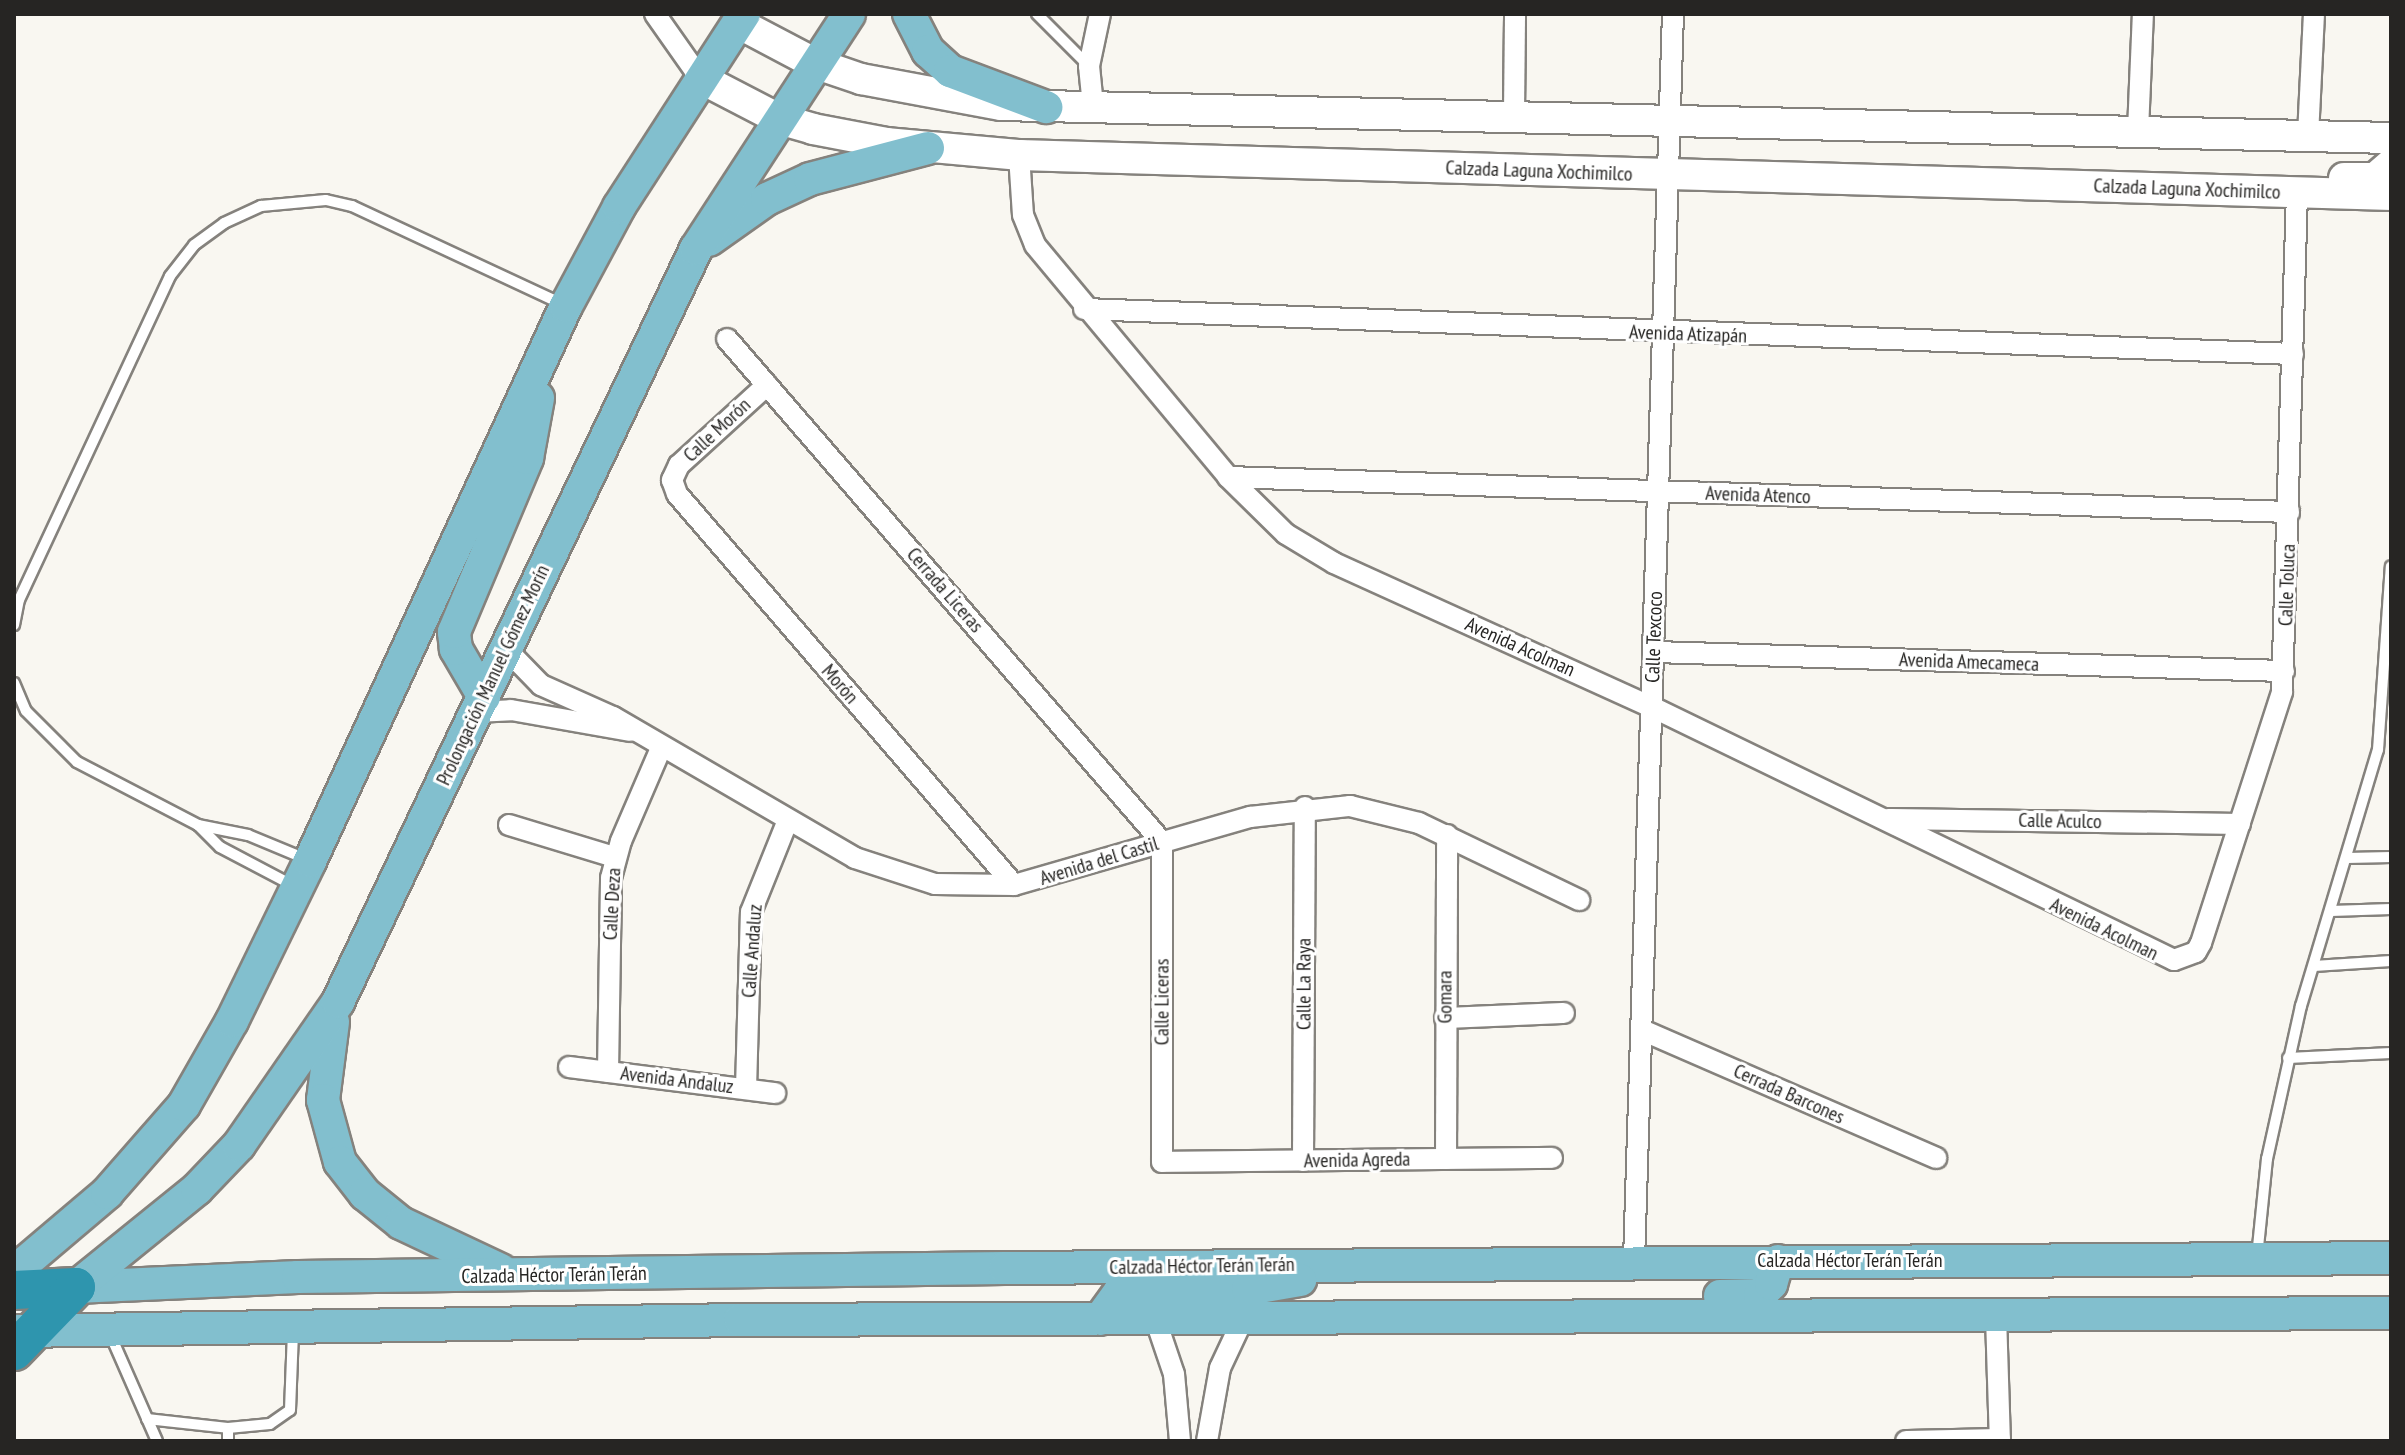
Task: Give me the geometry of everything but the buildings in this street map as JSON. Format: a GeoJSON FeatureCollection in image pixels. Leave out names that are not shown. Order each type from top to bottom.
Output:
{"type":"FeatureCollection","features":[{"type":"Feature","properties":{"kind":"highway","name":"Calzada Héctor Terán Terán"},"geometry":{"type":"LineString","coordinates":[[14,1290],[76,1287]]}},
{"type":"Feature","properties":{"kind":"highway"},"geometry":{"type":"LineString","coordinates":[[19,1338],[76,1287]]}},
{"type":"Feature","properties":{"kind":"main road","name":"Prolongación Manuel Gómez Morín"},"geometry":{"type":"LineString","coordinates":[[76,1287],[197,1189],[239,1145],[338,1002],[696,249],[814,63],[849,14]]}},
{"type":"Feature","properties":{"kind":"main road"},"geometry":{"type":"LineString","coordinates":[[909,14],[928,51],[950,71],[1046,107]]}},
{"type":"Feature","properties":{"kind":"main road"},"geometry":{"type":"LineString","coordinates":[[14,1272],[107,1193],[184,1105],[304,874],[566,306],[738,17],[814,63],[861,79],[951,99],[1046,107],[1514,113],[2391,138]]}},
{"type":"Feature","properties":{"kind":"main road","name":"Calzada Laguna Xochimilco"},"geometry":{"type":"LineString","coordinates":[[700,78],[779,119],[928,148],[1019,155],[2391,195]]}},
{"type":"Feature","properties":{"kind":"main road"},"geometry":{"type":"LineString","coordinates":[[696,249],[767,199],[810,179],[928,148]]}},
{"type":"Feature","properties":{"kind":"main road"},"geometry":{"type":"LineString","coordinates":[[2183,189],[2229,177],[2375,178],[2391,164]]}},
{"type":"Feature","properties":{"kind":"main road"},"geometry":{"type":"LineString","coordinates":[[480,704],[456,649],[454,632],[527,458],[547,352]]}},
{"type":"Feature","properties":{"kind":"main road"},"geometry":{"type":"LineString","coordinates":[[338,1002],[326,1049],[323,1100],[340,1162],[365,1194],[401,1223],[515,1276]]}},
{"type":"Feature","properties":{"kind":"main road","name":"Calzada Héctor Terán Terán"},"geometry":{"type":"LineString","coordinates":[[76,1287],[298,1277],[1634,1261],[2391,1258]]}},
{"type":"Feature","properties":{"kind":"main road"},"geometry":{"type":"LineString","coordinates":[[1548,1317],[1624,1296],[1760,1295],[1771,1284],[1778,1261]]}},
{"type":"Feature","properties":{"kind":"main road"},"geometry":{"type":"LineString","coordinates":[[1100,1319],[1123,1290],[1262,1288],[1369,1264]]}},
{"type":"Feature","properties":{"kind":"main road"},"geometry":{"type":"LineString","coordinates":[[19,1338],[107,1328],[293,1326],[1244,1317],[2391,1313]]}},
{"type":"Feature","properties":{"kind":"street"},"geometry":{"type":"LineString","coordinates":[[655,14],[700,78]]}},
{"type":"Feature","properties":{"kind":"street"},"geometry":{"type":"LineString","coordinates":[[1514,113],[1515,14]]}},
{"type":"Feature","properties":{"kind":"street","name":"Calle Texcoco"},"geometry":{"type":"LineString","coordinates":[[1634,1261],[1673,14]]}},
{"type":"Feature","properties":{"kind":"street"},"geometry":{"type":"LineString","coordinates":[[2138,131],[2143,14]]}},
{"type":"Feature","properties":{"kind":"street"},"geometry":{"type":"LineString","coordinates":[[2308,136],[2314,14]]}},
{"type":"Feature","properties":{"kind":"street"},"geometry":{"type":"LineString","coordinates":[[1093,106],[1089,66],[1096,16]]}},
{"type":"Feature","properties":{"kind":"street","name":"Avenida Acolman"},"geometry":{"type":"LineString","coordinates":[[1019,155],[1027,230],[1084,309],[1228,477],[1286,534],[1334,563],[1652,707],[2162,958],[2185,957]]}},
{"type":"Feature","properties":{"kind":"street","name":"Calle Toluca"},"geometry":{"type":"LineString","coordinates":[[2185,957],[2201,943],[2240,824],[2284,671],[2297,192]]}},
{"type":"Feature","properties":{"kind":"street","name":"Avenida Atizapán"},"geometry":{"type":"LineString","coordinates":[[1084,309],[1663,333],[2293,354]]}},
{"type":"Feature","properties":{"kind":"street","name":"Cerrada Liceras"},"geometry":{"type":"LineString","coordinates":[[727,339],[1162,842]]}},
{"type":"Feature","properties":{"kind":"street","name":"Calle Morón"},"geometry":{"type":"LineString","coordinates":[[672,480],[679,465],[767,385]]}},
{"type":"Feature","properties":{"kind":"street","name":"Avenida Atenco"},"geometry":{"type":"LineString","coordinates":[[1228,477],[2289,512]]}},
{"type":"Feature","properties":{"kind":"street","name":"Morón"},"geometry":{"type":"LineString","coordinates":[[672,480],[677,494],[1014,885]]}},
{"type":"Feature","properties":{"kind":"street","name":"Avenida del Castil"},"geometry":{"type":"LineString","coordinates":[[505,648],[541,685],[599,709],[788,820],[896,873],[935,884],[1014,885],[1162,842],[1305,807],[1384,811],[1447,835],[1579,900]]}},
{"type":"Feature","properties":{"kind":"street","name":"Avenida Amecameca"},"geometry":{"type":"LineString","coordinates":[[1654,652],[2284,671]]}},
{"type":"Feature","properties":{"kind":"street","name":"Avenida del Castil"},"geometry":{"type":"LineString","coordinates":[[480,704],[634,731]]}},
{"type":"Feature","properties":{"kind":"street","name":"Calle Deza"},"geometry":{"type":"LineString","coordinates":[[608,1072],[614,857],[662,746]]}},
{"type":"Feature","properties":{"kind":"street","name":"Calle La Raya"},"geometry":{"type":"LineString","coordinates":[[1303,1161],[1305,807]]}},
{"type":"Feature","properties":{"kind":"street","name":"Calle Aculco"},"geometry":{"type":"LineString","coordinates":[[1880,819],[2240,824]]}},
{"type":"Feature","properties":{"kind":"street","name":"Calle Andaluz"},"geometry":{"type":"LineString","coordinates":[[746,1089],[751,912],[788,820]]}},
{"type":"Feature","properties":{"kind":"street"},"geometry":{"type":"LineString","coordinates":[[509,825],[614,857]]}},
{"type":"Feature","properties":{"kind":"street","name":"Gomara"},"geometry":{"type":"LineString","coordinates":[[1446,1159],[1447,835]]}},
{"type":"Feature","properties":{"kind":"street","name":"Calle Liceras"},"geometry":{"type":"LineString","coordinates":[[1162,842],[1162,1162]]}},
{"type":"Feature","properties":{"kind":"street"},"geometry":{"type":"LineString","coordinates":[[1445,1018],[1564,1013]]}},
{"type":"Feature","properties":{"kind":"street","name":"Cerrada Barcones"},"geometry":{"type":"LineString","coordinates":[[1642,1030],[1936,1158]]}},
{"type":"Feature","properties":{"kind":"street","name":"Avenida Andaluz"},"geometry":{"type":"LineString","coordinates":[[569,1067],[775,1093]]}},
{"type":"Feature","properties":{"kind":"street","name":"Avenida Agreda"},"geometry":{"type":"LineString","coordinates":[[1162,1162],[1552,1158]]}},
{"type":"Feature","properties":{"kind":"street"},"geometry":{"type":"LineString","coordinates":[[1906,1441],[2000,1440],[1996,1316]]}},
{"type":"Feature","properties":{"kind":"street"},"geometry":{"type":"LineString","coordinates":[[1207,1441],[1220,1368],[1244,1317]]}},
{"type":"Feature","properties":{"kind":"street"},"geometry":{"type":"LineString","coordinates":[[1155,1318],[1174,1374],[1180,1441]]}},
{"type":"Feature","properties":{"kind":"lane"},"geometry":{"type":"LineString","coordinates":[[1037,14],[1089,66]]}},
{"type":"Feature","properties":{"kind":"lane"},"geometry":{"type":"LineString","coordinates":[[14,625],[19,600],[170,276],[194,245],[224,223],[261,206],[326,200],[352,206],[566,306]]}},
{"type":"Feature","properties":{"kind":"lane"},"geometry":{"type":"LineString","coordinates":[[2257,1259],[2267,1159],[2288,1058],[2382,727],[2391,566]]}},
{"type":"Feature","properties":{"kind":"lane"},"geometry":{"type":"LineString","coordinates":[[14,683],[26,711],[77,762],[198,825],[237,858],[304,874]]}},
{"type":"Feature","properties":{"kind":"lane"},"geometry":{"type":"LineString","coordinates":[[198,825],[248,835],[304,874]]}},
{"type":"Feature","properties":{"kind":"lane"},"geometry":{"type":"LineString","coordinates":[[2347,858],[2391,857]]}},
{"type":"Feature","properties":{"kind":"lane"},"geometry":{"type":"LineString","coordinates":[[2331,911],[2391,909]]}},
{"type":"Feature","properties":{"kind":"lane"},"geometry":{"type":"LineString","coordinates":[[2314,966],[2391,961]]}},
{"type":"Feature","properties":{"kind":"lane"},"geometry":{"type":"LineString","coordinates":[[2288,1058],[2391,1053]]}},
{"type":"Feature","properties":{"kind":"lane"},"geometry":{"type":"LineString","coordinates":[[147,1419],[228,1428],[270,1424],[290,1410],[293,1326]]}},
{"type":"Feature","properties":{"kind":"lane"},"geometry":{"type":"LineString","coordinates":[[107,1328],[157,1441]]}},
{"type":"Feature","properties":{"kind":"lane"},"geometry":{"type":"LineString","coordinates":[[228,1428],[228,1441]]}}]}
